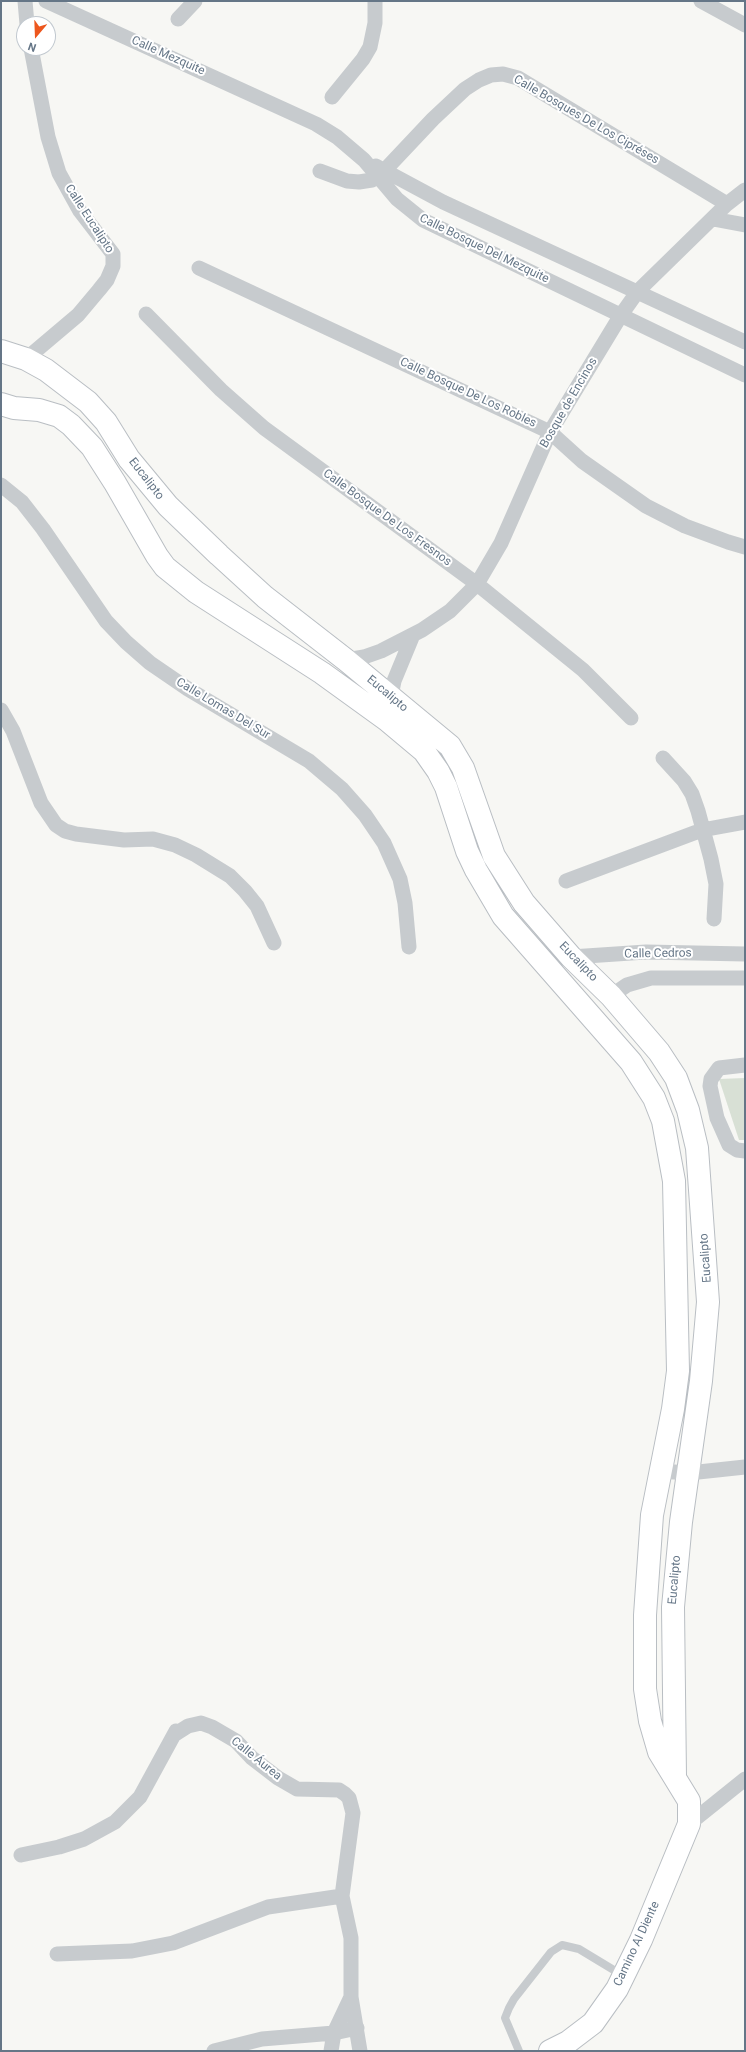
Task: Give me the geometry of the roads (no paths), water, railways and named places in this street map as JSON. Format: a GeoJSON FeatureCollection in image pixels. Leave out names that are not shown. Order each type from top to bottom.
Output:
{"type":"FeatureCollection","features":[{"type":"Feature","properties":{"kind":"street"},"geometry":{"type":"LineString","coordinates":[[25,1],[26,16]]}},
{"type":"Feature","properties":{"kind":"street","name":"Calle Mezquite"},"geometry":{"type":"LineString","coordinates":[[46,1],[291,112]]}},
{"type":"Feature","properties":{"kind":"street"},"geometry":{"type":"LineString","coordinates":[[178,19],[195,1]]}},
{"type":"Feature","properties":{"kind":"street"},"geometry":{"type":"LineString","coordinates":[[332,97],[370,47],[375,23],[374,1]]}},
{"type":"Feature","properties":{"kind":"street"},"geometry":{"type":"LineString","coordinates":[[701,1],[745,25]]}},
{"type":"Feature","properties":{"kind":"street","name":"Calle Eucalipto"},"geometry":{"type":"LineString","coordinates":[[26,359],[78,315],[107,280],[113,266],[113,254],[80,211],[60,173],[48,137],[33,56]]}},
{"type":"Feature","properties":{"kind":"street","name":"Calle Bosques De Los Cipréses"},"geometry":{"type":"LineString","coordinates":[[381,174],[433,119],[466,90],[479,80],[491,75],[503,74],[518,78],[727,204]]}},
{"type":"Feature","properties":{"kind":"street","name":"Calle Bosque Del Mezquite"},"geometry":{"type":"LineString","coordinates":[[291,112],[316,124],[337,137],[381,174],[638,291],[745,342]]}},
{"type":"Feature","properties":{"kind":"street"},"geometry":{"type":"LineString","coordinates":[[320,172],[347,181],[359,182],[381,174]]}},
{"type":"Feature","properties":{"kind":"street","name":"Calle Bosque Del Mezquite"},"geometry":{"type":"LineString","coordinates":[[381,174],[397,199],[423,220],[745,374]]}},
{"type":"Feature","properties":{"kind":"street","name":"Bosque de Encinos"},"geometry":{"type":"LineString","coordinates":[[346,660],[364,657],[381,651],[413,636],[450,611],[477,584],[501,543],[550,432],[621,314],[638,291],[727,204],[745,190]]}},
{"type":"Feature","properties":{"kind":"street"},"geometry":{"type":"LineString","coordinates":[[713,219],[745,225]]}},
{"type":"Feature","properties":{"kind":"street","name":"Calle Bosque De Los Robles"},"geometry":{"type":"LineString","coordinates":[[199,268],[550,432],[582,461],[646,506],[685,526],[745,547]]}},
{"type":"Feature","properties":{"kind":"street","name":"Calle Bosque De Los Fresnos"},"geometry":{"type":"LineString","coordinates":[[146,314],[196,366],[264,428],[477,584],[583,670],[630,718]]}},
{"type":"Feature","properties":{"kind":"street","name":"Eucalipto"},"geometry":{"type":"LineString","coordinates":[[1,351],[26,359],[61,380],[88,402],[106,422],[129,459],[168,506],[265,597],[391,696],[450,746],[463,768],[498,862],[524,903],[571,957],[611,996],[659,1052],[682,1090],[697,1148],[705,1242],[708,1302],[701,1381],[681,1522],[673,1607],[675,1779]]}},
{"type":"Feature","properties":{"kind":"street"},"geometry":{"type":"LineString","coordinates":[[39,410],[61,380]]}},
{"type":"Feature","properties":{"kind":"street","name":"Eucalipto"},"geometry":{"type":"LineString","coordinates":[[1,404],[14,408],[39,410],[59,416],[71,425],[92,447],[115,483],[157,556],[183,583],[230,615],[322,673],[412,740],[434,764],[446,788],[467,851],[476,870],[503,916],[631,1062],[654,1098],[663,1121],[674,1181],[678,1371],[673,1409],[652,1515],[645,1615],[645,1689],[650,1721],[660,1752],[689,1801],[689,1824],[666,1880]]}},
{"type":"Feature","properties":{"kind":"street","name":"Calle Lomas Del Sur"},"geometry":{"type":"LineString","coordinates":[[1,485],[22,502],[43,529],[106,621],[126,642],[150,663],[188,689],[309,761],[342,789],[365,815],[384,843],[400,879],[405,904],[409,946]]}},
{"type":"Feature","properties":{"kind":"street"},"geometry":{"type":"LineString","coordinates":[[391,696],[396,675],[413,636]]}},
{"type":"Feature","properties":{"kind":"street"},"geometry":{"type":"LineString","coordinates":[[1,710],[7,732],[41,803],[56,825],[65,831],[76,834],[124,840],[152,840],[175,845],[196,855],[230,876],[245,891],[257,906],[274,943]]}},
{"type":"Feature","properties":{"kind":"street"},"geometry":{"type":"LineString","coordinates":[[663,758],[692,794],[711,859],[716,884],[714,919]]}},
{"type":"Feature","properties":{"kind":"street"},"geometry":{"type":"LineString","coordinates":[[566,881],[702,830],[745,822]]}},
{"type":"Feature","properties":{"kind":"street"},"geometry":{"type":"LineString","coordinates":[[646,952],[651,978]]}},
{"type":"Feature","properties":{"kind":"street","name":"Calle Cedros"},"geometry":{"type":"LineString","coordinates":[[571,957],[646,952],[745,954]]}},
{"type":"Feature","properties":{"kind":"street","name":"Calle Cedros"},"geometry":{"type":"LineString","coordinates":[[611,996],[627,985],[651,978],[745,978]]}},
{"type":"Feature","properties":{"kind":"street"},"geometry":{"type":"LineString","coordinates":[[745,1065],[719,1068],[711,1079],[710,1086],[717,1118],[729,1145],[737,1150],[745,1151]]}},
{"type":"Feature","properties":{"kind":"street"},"geometry":{"type":"LineString","coordinates":[[676,1240],[705,1242]]}},
{"type":"Feature","properties":{"kind":"street"},"geometry":{"type":"LineString","coordinates":[[660,1471],[689,1473],[745,1467]]}},
{"type":"Feature","properties":{"kind":"street","name":"Calle Áurea"},"geometry":{"type":"LineString","coordinates":[[21,1855],[59,1847],[84,1839],[115,1822],[140,1797],[176,1731],[177,1734],[188,1726],[201,1723],[212,1727],[236,1741],[267,1771],[297,1789],[339,1790],[349,1798],[353,1813],[342,1896],[351,1938],[351,1997],[360,2051]]}},
{"type":"Feature","properties":{"kind":"street"},"geometry":{"type":"LineString","coordinates":[[689,1824],[745,1779]]}},
{"type":"Feature","properties":{"kind":"street","name":"Camino Al Diente"},"geometry":{"type":"LineString","coordinates":[[553,2050],[580,2034],[593,2023],[610,2000],[624,1976],[666,1880]]}},
{"type":"Feature","properties":{"kind":"street"},"geometry":{"type":"LineString","coordinates":[[56,1954],[132,1951],[174,1943],[268,1907],[342,1896]]}},
{"type":"Feature","properties":{"kind":"street","name":"Calle Áurea"},"geometry":{"type":"LineString","coordinates":[[331,2051],[334,2033],[351,1997]]}},
{"type":"Feature","properties":{"kind":"street"},"geometry":{"type":"LineString","coordinates":[[214,2051],[262,2039],[334,2033],[357,2028]]}},
{"type":"Feature","properties":{"kind":"lane"},"geometry":{"type":"LineString","coordinates":[[519,2051],[505,2018],[514,1999],[551,1952],[562,1945],[579,1949],[624,1976]]}}]}
